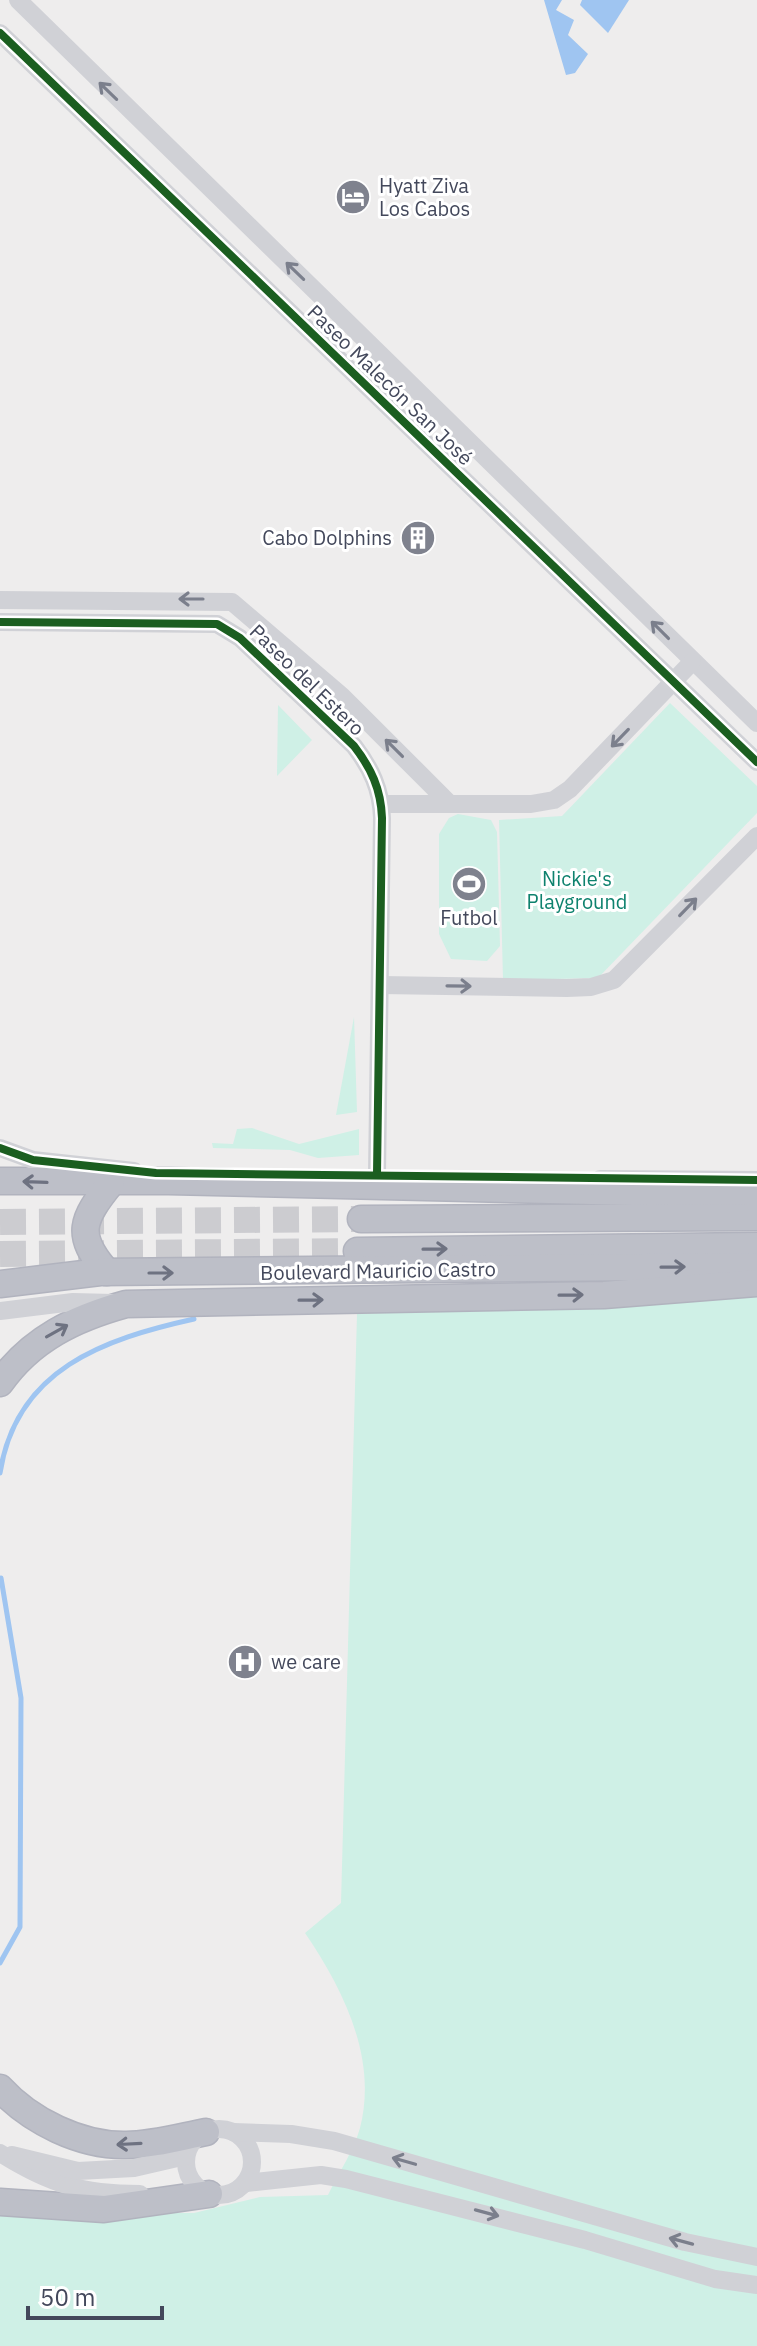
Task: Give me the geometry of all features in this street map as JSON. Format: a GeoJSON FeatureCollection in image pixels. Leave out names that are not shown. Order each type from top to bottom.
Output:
{"type":"FeatureCollection","features":[{"type":"Feature","properties":{"kind":"highway"},"geometry":{"type":"LineString","coordinates":[[705,1178],[757,1183]]}},
{"type":"Feature","properties":{"kind":"highway"},"geometry":{"type":"LineString","coordinates":[[0,1181],[169,1181],[757,1195]]}},
{"type":"Feature","properties":{"kind":"highway"},"geometry":{"type":"LineString","coordinates":[[107,1272],[87,1247],[84,1229],[88,1215],[111,1183]]}},
{"type":"Feature","properties":{"kind":"highway"},"geometry":{"type":"LineString","coordinates":[[361,1219],[757,1217]]}},
{"type":"Feature","properties":{"kind":"highway","name":"Boulevard Mauricio Castro"},"geometry":{"type":"LineString","coordinates":[[357,1251],[757,1246]]}},
{"type":"Feature","properties":{"kind":"highway","name":"Boulevard Mauricio Castro"},"geometry":{"type":"LineString","coordinates":[[0,1284],[107,1272],[757,1266]]}},
{"type":"Feature","properties":{"kind":"highway"},"geometry":{"type":"LineString","coordinates":[[0,1383],[18,1360],[50,1334],[90,1315],[126,1304],[604,1295],[757,1283]]}},
{"type":"Feature","properties":{"kind":"highway"},"geometry":{"type":"LineString","coordinates":[[0,2088],[40,2121],[111,2145],[130,2145],[206,2132]]}},
{"type":"Feature","properties":{"kind":"highway"},"geometry":{"type":"LineString","coordinates":[[0,2202],[104,2209],[201,2189]]}},
{"type":"Feature","properties":{"kind":"street","name":"Paseo Malecón San José"},"geometry":{"type":"LineString","coordinates":[[18,0],[757,723]]}},
{"type":"Feature","properties":{"kind":"street","name":"Paseo Malecón San José"},"geometry":{"type":"LineString","coordinates":[[0,33],[757,762]]}},
{"type":"Feature","properties":{"kind":"street"},"geometry":{"type":"LineString","coordinates":[[442,458],[464,435]]}},
{"type":"Feature","properties":{"kind":"street"},"geometry":{"type":"LineString","coordinates":[[108,599],[108,621]]}},
{"type":"Feature","properties":{"kind":"street","name":"Paseo del Estero"},"geometry":{"type":"LineString","coordinates":[[0,600],[232,602],[348,703],[449,803]]}},
{"type":"Feature","properties":{"kind":"street","name":"Paseo del Estero"},"geometry":{"type":"LineString","coordinates":[[0,622],[217,624],[240,638],[330,723],[369,766],[381,804],[377,1174]]}},
{"type":"Feature","properties":{"kind":"street"},"geometry":{"type":"LineString","coordinates":[[381,804],[531,804],[563,795],[692,662]]}},
{"type":"Feature","properties":{"kind":"street"},"geometry":{"type":"LineString","coordinates":[[330,723],[348,703]]}},
{"type":"Feature","properties":{"kind":"street"},"geometry":{"type":"LineString","coordinates":[[381,985],[567,988],[591,987],[614,980],[757,836]]}},
{"type":"Feature","properties":{"kind":"street"},"geometry":{"type":"LineString","coordinates":[[0,1148],[33,1160],[156,1173],[705,1178]]}},
{"type":"Feature","properties":{"kind":"street"},"geometry":{"type":"LineString","coordinates":[[0,1311],[73,1302],[126,1304]]}},
{"type":"Feature","properties":{"kind":"street"},"geometry":{"type":"LineString","coordinates":[[201,2189],[187,2171],[186,2156],[197,2138],[206,2132],[219,2129],[291,2134],[334,2141],[685,2242],[757,2257]]}},
{"type":"Feature","properties":{"kind":"street"},"geometry":{"type":"LineString","coordinates":[[233,2132],[248,2145],[252,2154],[253,2164],[246,2183]]}},
{"type":"Feature","properties":{"kind":"street"},"geometry":{"type":"LineString","coordinates":[[0,2153],[78,2171],[134,2168],[186,2156]]}},
{"type":"Feature","properties":{"kind":"street"},"geometry":{"type":"LineString","coordinates":[[0,2153],[40,2178],[92,2191],[148,2194],[201,2189],[228,2195],[246,2183],[321,2175],[447,2203],[715,2279],[757,2285]]}},
{"type":"Feature","properties":{"kind":"street"},"geometry":{"type":"LineString","coordinates":[[447,2203],[454,2176]]}},
{"type":"Feature","properties":{"kind":"green space","name":"Nickie's Playground"},"geometry":{"type":"Polygon","coordinates":[[[670,703],[757,786],[757,813],[598,978],[503,980],[499,820],[562,816],[670,703]]]}},
{"type":"Feature","properties":{"kind":"green space"},"geometry":{"type":"Polygon","coordinates":[[[278,705],[312,740],[277,776],[278,705]]]}},
{"type":"Feature","properties":{"kind":"green space","name":"Futbol"},"geometry":{"type":"Polygon","coordinates":[[[458,814],[491,820],[497,832],[500,946],[487,961],[451,959],[439,934],[439,834],[449,818],[458,814]]]}},
{"type":"Feature","properties":{"kind":"green space"},"geometry":{"type":"Polygon","coordinates":[[[354,1017],[357,1112],[336,1115],[354,1017]]]}},
{"type":"Feature","properties":{"kind":"green space"},"geometry":{"type":"Polygon","coordinates":[[[252,1128],[299,1144],[359,1129],[359,1155],[318,1158],[290,1150],[213,1148],[212,1143],[233,1144],[237,1129],[252,1128]]]}},
{"type":"Feature","properties":{"kind":"green space"},"geometry":{"type":"Polygon","coordinates":[[[757,1292],[757,2346],[0,2346],[0,2213],[194,2213],[260,2197],[328,2195],[360,2128],[364,2076],[354,2025],[332,1977],[305,1933],[341,1903],[357,1314],[540,1299],[757,1292]]]}},
{"type":"Feature","properties":{"kind":"water"},"geometry":{"type":"Polygon","coordinates":[[[544,0],[562,0],[556,10],[574,20],[568,35],[588,54],[575,73],[566,75],[544,0]]]}},
{"type":"Feature","properties":{"kind":"water"},"geometry":{"type":"Polygon","coordinates":[[[582,0],[629,0],[608,33],[580,5],[582,0]]]}},
{"type":"Feature","properties":{"kind":"waterway"},"geometry":{"type":"LineString","coordinates":[[0,1473],[9,1437],[24,1408],[45,1384],[69,1364],[128,1337],[194,1319]]}},
{"type":"Feature","properties":{"kind":"waterway"},"geometry":{"type":"LineString","coordinates":[[0,1963],[20,1927],[21,1698],[1,1578]]}},
{"type":"Feature","properties":{"kind":"tunnel"},"geometry":{"type":"LineString","coordinates":[[0,1222],[361,1219]]}},
{"type":"Feature","properties":{"kind":"tunnel"},"geometry":{"type":"LineString","coordinates":[[0,1254],[357,1251]]}},
{"type":"Feature","properties":{"kind":"cycle path"},"geometry":{"type":"LineString","coordinates":[[0,33],[757,762]]}},
{"type":"Feature","properties":{"kind":"cycle path"},"geometry":{"type":"LineString","coordinates":[[0,622],[217,624],[240,638],[360,754],[377,788],[382,818],[377,1174]]}},
{"type":"Feature","properties":{"kind":"cycle path"},"geometry":{"type":"LineString","coordinates":[[0,1148],[33,1160],[156,1173],[757,1180]]}},
{"type":"Feature","properties":{"kind":"place","name":"Hyatt Ziva Los Cabos"},"geometry":{"type":"Point","coordinates":[353,197]}},
{"type":"Feature","properties":{"kind":"place","name":"Cabo Dolphins"},"geometry":{"type":"Point","coordinates":[418,538]}},
{"type":"Feature","properties":{"kind":"place","name":"Futbol"},"geometry":{"type":"Point","coordinates":[469,884]}},
{"type":"Feature","properties":{"kind":"place","name":"we care"},"geometry":{"type":"Point","coordinates":[245,1662]}}]}
